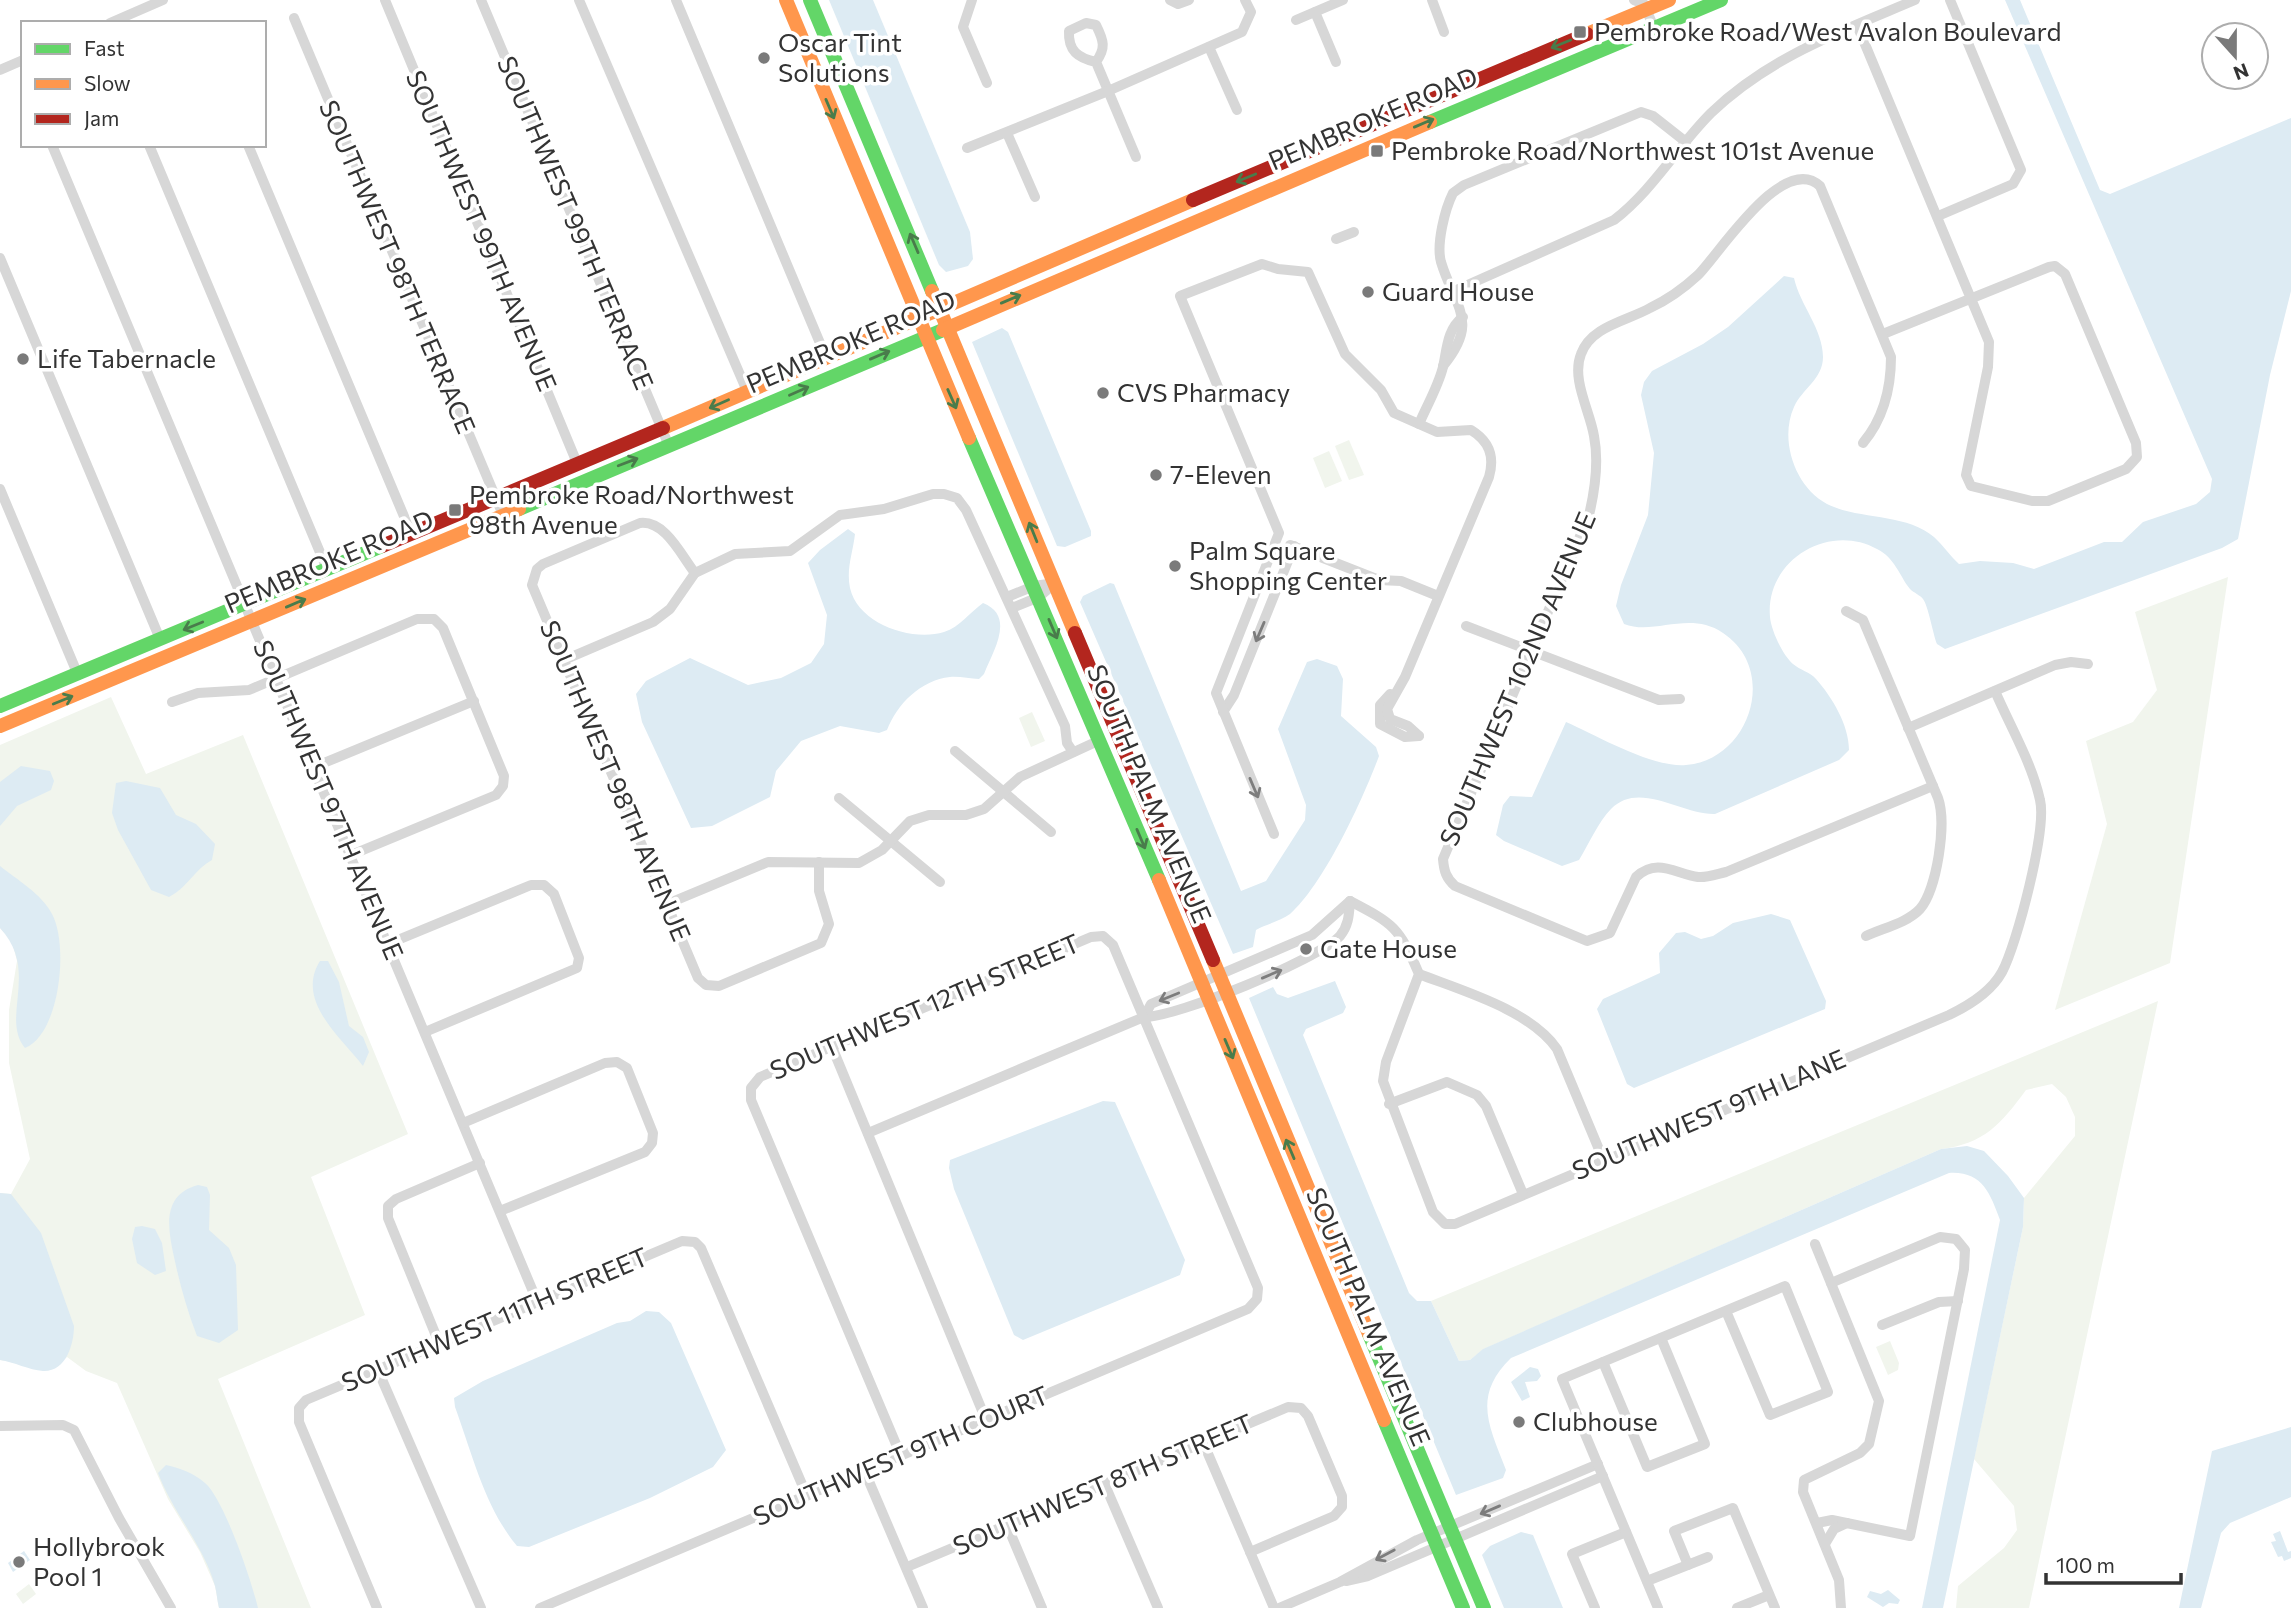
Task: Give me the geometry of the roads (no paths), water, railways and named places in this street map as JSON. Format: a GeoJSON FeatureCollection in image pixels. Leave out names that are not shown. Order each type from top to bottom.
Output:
{"type":"FeatureCollection","features":[{"type":"Feature","properties":{"kind":"main road","name":"SOUTH PALM AVENUE"},"geometry":{"type":"LineString","coordinates":[[786,0],[916,317],[1037,591],[1463,1608]]}},
{"type":"Feature","properties":{"kind":"main road","name":"SOUTH PALM AVENUE"},"geometry":{"type":"LineString","coordinates":[[810,0],[941,306],[1484,1608]]}},
{"type":"Feature","properties":{"kind":"main road","name":"PEMBROKE ROAD"},"geometry":{"type":"LineString","coordinates":[[0,706],[662,429],[825,355],[1309,152],[1643,3],[1669,0]]}},
{"type":"Feature","properties":{"kind":"main road","name":"PEMBROKE ROAD"},"geometry":{"type":"LineString","coordinates":[[0,726],[1721,0]]}},
{"type":"Feature","properties":{"kind":"street"},"geometry":{"type":"LineString","coordinates":[[115,21],[163,0]]}},
{"type":"Feature","properties":{"kind":"street","name":"SOUTHWEST 99TH AVENUE"},"geometry":{"type":"LineString","coordinates":[[385,0],[577,463]]}},
{"type":"Feature","properties":{"kind":"street","name":"SOUTHWEST 99TH TERRACE"},"geometry":{"type":"LineString","coordinates":[[481,0],[668,446]]}},
{"type":"Feature","properties":{"kind":"street"},"geometry":{"type":"LineString","coordinates":[[579,0],[747,391]]}},
{"type":"Feature","properties":{"kind":"street"},"geometry":{"type":"LineString","coordinates":[[676,0],[825,355]]}},
{"type":"Feature","properties":{"kind":"street"},"geometry":{"type":"LineString","coordinates":[[972,0],[963,27],[987,83]]}},
{"type":"Feature","properties":{"kind":"street"},"geometry":{"type":"LineString","coordinates":[[1170,0],[1178,4],[1189,0]]}},
{"type":"Feature","properties":{"kind":"street"},"geometry":{"type":"LineString","coordinates":[[967,148],[1108,91],[1242,32],[1251,12],[1245,0]]}},
{"type":"Feature","properties":{"kind":"street"},"geometry":{"type":"LineString","coordinates":[[1296,20],[1343,0]]}},
{"type":"Feature","properties":{"kind":"street"},"geometry":{"type":"LineString","coordinates":[[1432,0],[1444,32]]}},
{"type":"Feature","properties":{"kind":"street"},"geometry":{"type":"LineString","coordinates":[[1454,291],[1614,220],[1635,203],[1709,116],[1750,79],[1797,50],[1915,0]]}},
{"type":"Feature","properties":{"kind":"street"},"geometry":{"type":"LineString","coordinates":[[1938,216],[2013,184],[2021,170],[1950,0]]}},
{"type":"Feature","properties":{"kind":"street"},"geometry":{"type":"LineString","coordinates":[[1643,3],[1654,28]]}},
{"type":"Feature","properties":{"kind":"street"},"geometry":{"type":"LineString","coordinates":[[1315,12],[1336,62]]}},
{"type":"Feature","properties":{"kind":"street","name":"SOUTHWEST 98TH TERRACE"},"geometry":{"type":"LineString","coordinates":[[294,18],[503,515]]}},
{"type":"Feature","properties":{"kind":"street"},"geometry":{"type":"LineString","coordinates":[[1857,25],[1938,216],[1970,298],[1989,342],[1990,355],[1966,475],[1971,486],[2032,501],[2048,501],[2126,469],[2137,457],[2131,431],[2065,274],[2060,268],[2049,267],[1970,298],[1883,334],[1891,357],[1891,374],[1879,424],[1863,443]]}},
{"type":"Feature","properties":{"kind":"street"},"geometry":{"type":"LineString","coordinates":[[1209,47],[1237,110]]}},
{"type":"Feature","properties":{"kind":"street"},"geometry":{"type":"LineString","coordinates":[[0,70],[21,61]]}},
{"type":"Feature","properties":{"kind":"street"},"geometry":{"type":"LineString","coordinates":[[1096,62],[1136,157]]}},
{"type":"Feature","properties":{"kind":"street"},"geometry":{"type":"LineString","coordinates":[[1419,424],[1443,366],[1460,340],[1463,317],[1440,253],[1448,205],[1453,193],[1464,185],[1641,112],[1653,116],[1686,142]]}},
{"type":"Feature","properties":{"kind":"street"},"geometry":{"type":"LineString","coordinates":[[1007,133],[1035,197]]}},
{"type":"Feature","properties":{"kind":"street","name":"SOUTHWEST 97TH AVENUE"},"geometry":{"type":"LineString","coordinates":[[53,147],[537,1301]]}},
{"type":"Feature","properties":{"kind":"street"},"geometry":{"type":"LineString","coordinates":[[150,147],[327,569]]}},
{"type":"Feature","properties":{"kind":"street"},"geometry":{"type":"LineString","coordinates":[[248,147],[411,533]]}},
{"type":"Feature","properties":{"kind":"street"},"geometry":{"type":"LineString","coordinates":[[1309,152],[1317,169]]}},
{"type":"Feature","properties":{"kind":"street","name":"SOUTHWEST 102ND AVENUE"},"geometry":{"type":"LineString","coordinates":[[1883,334],[1827,200],[1814,181],[1793,181],[1765,196],[1697,276],[1666,300],[1596,334],[1580,354],[1578,374],[1594,437],[1594,491],[1589,515],[1443,859],[1448,880],[1455,886],[1587,941],[1610,933],[1636,877],[1644,870],[1653,866],[1668,868],[1702,878],[1726,872],[1933,786]]}},
{"type":"Feature","properties":{"kind":"street"},"geometry":{"type":"LineString","coordinates":[[1336,239],[1354,232]]}},
{"type":"Feature","properties":{"kind":"street"},"geometry":{"type":"LineString","coordinates":[[0,258],[160,639]]}},
{"type":"Feature","properties":{"kind":"street"},"geometry":{"type":"LineString","coordinates":[[1275,834],[1216,692],[1241,623],[1279,533],[1180,296],[1262,264],[1278,270],[1308,272],[1345,354],[1381,390],[1394,413],[1441,432],[1471,430],[1487,443],[1492,459],[1489,477],[1395,692],[1388,715],[1419,736],[1405,737],[1380,724],[1380,705],[1395,692]]}},
{"type":"Feature","properties":{"kind":"street"},"geometry":{"type":"LineString","coordinates":[[0,489],[78,675]]}},
{"type":"Feature","properties":{"kind":"street"},"geometry":{"type":"LineString","coordinates":[[564,660],[663,615],[695,573],[739,552],[790,551],[840,514],[884,509],[944,494],[957,498],[966,510],[1065,726],[1067,743],[1073,751]]}},
{"type":"Feature","properties":{"kind":"street","name":"SOUTHWEST 98TH AVENUE"},"geometry":{"type":"LineString","coordinates":[[695,573],[659,526],[650,522],[640,523],[543,564],[537,569],[532,586],[698,978],[706,985],[719,986],[814,946],[826,937],[829,924],[819,891],[819,862]]}},
{"type":"Feature","properties":{"kind":"street"},"geometry":{"type":"LineString","coordinates":[[1278,539],[1378,580],[1401,581],[1438,596]]}},
{"type":"Feature","properties":{"kind":"street"},"geometry":{"type":"LineString","coordinates":[[1223,712],[1234,695],[1294,546]]}},
{"type":"Feature","properties":{"kind":"street"},"geometry":{"type":"LineString","coordinates":[[1009,603],[1055,583]]}},
{"type":"Feature","properties":{"kind":"street"},"geometry":{"type":"LineString","coordinates":[[1846,611],[1863,620],[1942,812],[1942,831],[1927,898],[1909,917],[1866,936]]}},
{"type":"Feature","properties":{"kind":"street"},"geometry":{"type":"LineString","coordinates":[[172,702],[198,693],[249,690],[277,681],[417,619],[434,619],[443,628],[474,701],[504,776],[503,786],[496,795],[351,855]]}},
{"type":"Feature","properties":{"kind":"street"},"geometry":{"type":"LineString","coordinates":[[1466,626],[1659,700],[1680,699]]}},
{"type":"Feature","properties":{"kind":"street"},"geometry":{"type":"LineString","coordinates":[[1908,728],[2055,665],[2071,662],[2088,664]]}},
{"type":"Feature","properties":{"kind":"street","name":"SOUTHWEST 9TH LANE"},"geometry":{"type":"LineString","coordinates":[[1389,1104],[1437,1219],[1445,1224],[1454,1224],[1949,1015],[1980,997],[2002,973],[2011,949],[2040,836],[2042,816],[2036,786],[1995,691]]}},
{"type":"Feature","properties":{"kind":"street"},"geometry":{"type":"LineString","coordinates":[[314,767],[474,701]]}},
{"type":"Feature","properties":{"kind":"street"},"geometry":{"type":"LineString","coordinates":[[667,904],[768,862],[859,863],[876,855],[910,821],[929,815],[975,813],[1004,793],[1020,777],[1100,740]]}},
{"type":"Feature","properties":{"kind":"street"},"geometry":{"type":"LineString","coordinates":[[955,751],[1051,832]]}},
{"type":"Feature","properties":{"kind":"street"},"geometry":{"type":"LineString","coordinates":[[839,798],[940,882]]}},
{"type":"Feature","properties":{"kind":"street"},"geometry":{"type":"LineString","coordinates":[[388,944],[531,885],[544,885],[554,894],[579,958],[577,968],[425,1032]]}},
{"type":"Feature","properties":{"kind":"street"},"geometry":{"type":"LineString","coordinates":[[1144,1017],[1151,1004],[1312,935],[1350,901]]}},
{"type":"Feature","properties":{"kind":"street"},"geometry":{"type":"LineString","coordinates":[[868,1133],[1144,1017],[1158,1017],[1226,993],[1322,951],[1345,928],[1350,901]]}},
{"type":"Feature","properties":{"kind":"street"},"geometry":{"type":"LineString","coordinates":[[1350,901],[1393,925],[1402,937],[1419,974],[1527,1019],[1546,1033],[1557,1049],[1603,1159]]}},
{"type":"Feature","properties":{"kind":"street"},"geometry":{"type":"LineString","coordinates":[[1312,935],[1322,951]]}},
{"type":"Feature","properties":{"kind":"street","name":"SOUTHWEST 12TH STREET"},"geometry":{"type":"LineString","coordinates":[[901,1456],[751,1100],[751,1088],[760,1077],[1091,937],[1103,936],[1113,944],[1144,1017]]}},
{"type":"Feature","properties":{"kind":"street"},"geometry":{"type":"LineString","coordinates":[[1419,974],[1386,1062],[1383,1081],[1389,1104],[1447,1082],[1478,1095],[1486,1106],[1523,1194]]}},
{"type":"Feature","properties":{"kind":"street","name":"SOUTHWEST 9TH COURT"},"geometry":{"type":"LineString","coordinates":[[540,1608],[1248,1309],[1257,1299],[1258,1288],[1144,1017]]}},
{"type":"Feature","properties":{"kind":"street"},"geometry":{"type":"LineString","coordinates":[[832,1047],[986,1420]]}},
{"type":"Feature","properties":{"kind":"street"},"geometry":{"type":"LineString","coordinates":[[463,1123],[605,1063],[617,1062],[627,1068],[653,1133],[652,1143],[645,1152],[500,1211]]}},
{"type":"Feature","properties":{"kind":"street"},"geometry":{"type":"LineString","coordinates":[[439,1343],[388,1218],[388,1206],[396,1199],[480,1163]]}},
{"type":"Feature","properties":{"kind":"street"},"geometry":{"type":"LineString","coordinates":[[1816,1523],[1827,1520],[1910,1536],[1966,1260],[1961,1245],[1951,1237],[1940,1237],[1831,1283]]}},
{"type":"Feature","properties":{"kind":"street","name":"SOUTHWEST 11TH STREET"},"geometry":{"type":"LineString","coordinates":[[377,1608],[299,1422],[299,1408],[306,1400],[377,1368],[682,1241],[695,1242],[701,1248],[807,1496]]}},
{"type":"Feature","properties":{"kind":"street"},"geometry":{"type":"LineString","coordinates":[[1815,1244],[1879,1401],[1869,1444],[1860,1453],[1804,1480],[1803,1492],[1840,1585],[1841,1608]]}},
{"type":"Feature","properties":{"kind":"street"},"geometry":{"type":"LineString","coordinates":[[1658,1608],[1562,1379],[1785,1286],[1828,1392],[1770,1415],[1727,1311]]}},
{"type":"Feature","properties":{"kind":"street"},"geometry":{"type":"LineString","coordinates":[[1882,1325],[1939,1302],[1958,1301]]}},
{"type":"Feature","properties":{"kind":"street"},"geometry":{"type":"LineString","coordinates":[[1603,1362],[1647,1468],[1705,1444],[1661,1338]]}},
{"type":"Feature","properties":{"kind":"street"},"geometry":{"type":"LineString","coordinates":[[377,1368],[481,1608]]}},
{"type":"Feature","properties":{"kind":"street","name":"SOUTHWEST 8TH STREET"},"geometry":{"type":"LineString","coordinates":[[906,1567],[1288,1407],[1301,1408],[1308,1416],[1342,1496],[1342,1507],[1334,1516],[1250,1552]]}},
{"type":"Feature","properties":{"kind":"street"},"geometry":{"type":"LineString","coordinates":[[0,1426],[63,1425],[74,1430],[119,1518],[171,1608]]}},
{"type":"Feature","properties":{"kind":"street"},"geometry":{"type":"LineString","coordinates":[[1203,1442],[1276,1608],[1340,1582],[1388,1553],[1436,1541],[1532,1493],[1598,1464]]}},
{"type":"Feature","properties":{"kind":"street"},"geometry":{"type":"LineString","coordinates":[[865,1472],[923,1608]]}},
{"type":"Feature","properties":{"kind":"street"},"geometry":{"type":"LineString","coordinates":[[1572,1476],[1577,1487]]}},
{"type":"Feature","properties":{"kind":"street"},"geometry":{"type":"LineString","coordinates":[[1452,1534],[1537,1504],[1603,1476]]}},
{"type":"Feature","properties":{"kind":"street"},"geometry":{"type":"LineString","coordinates":[[1105,1485],[1158,1608]]}},
{"type":"Feature","properties":{"kind":"street"},"geometry":{"type":"LineString","coordinates":[[1532,1493],[1537,1504]]}},
{"type":"Feature","properties":{"kind":"street"},"geometry":{"type":"LineString","coordinates":[[1688,1565],[1674,1531],[1733,1508],[1775,1608]]}},
{"type":"Feature","properties":{"kind":"street"},"geometry":{"type":"LineString","coordinates":[[1825,1544],[1834,1530],[1847,1523]]}},
{"type":"Feature","properties":{"kind":"street"},"geometry":{"type":"LineString","coordinates":[[1007,1525],[1042,1608]]}},
{"type":"Feature","properties":{"kind":"street"},"geometry":{"type":"LineString","coordinates":[[1595,1608],[1572,1554],[1626,1532]]}},
{"type":"Feature","properties":{"kind":"street"},"geometry":{"type":"LineString","coordinates":[[1647,1581],[1708,1557]]}},
{"type":"Feature","properties":{"kind":"street"},"geometry":{"type":"LineString","coordinates":[[1737,1608],[1769,1595]]}},
{"type":"Feature","properties":{"kind":"place","name":"Pembroke Road/West Avalon Boulevard"},"geometry":{"type":"Point","coordinates":[1580,32]}},
{"type":"Feature","properties":{"kind":"place","name":"Oscar Tint Solutions"},"geometry":{"type":"Point","coordinates":[764,58]}},
{"type":"Feature","properties":{"kind":"place","name":"Pembroke Road/Northwest 101st Avenue"},"geometry":{"type":"Point","coordinates":[1377,151]}},
{"type":"Feature","properties":{"kind":"place","name":"Guard House"},"geometry":{"type":"Point","coordinates":[1368,292]}},
{"type":"Feature","properties":{"kind":"place","name":"Life Tabernacle"},"geometry":{"type":"Point","coordinates":[23,359]}},
{"type":"Feature","properties":{"kind":"place","name":"CVS Pharmacy"},"geometry":{"type":"Point","coordinates":[1103,393]}},
{"type":"Feature","properties":{"kind":"place","name":"7-Eleven"},"geometry":{"type":"Point","coordinates":[1156,475]}},
{"type":"Feature","properties":{"kind":"place","name":"Pembroke Road/Northwest 98th Avenue"},"geometry":{"type":"Point","coordinates":[455,510]}},
{"type":"Feature","properties":{"kind":"place","name":"Palm Square Shopping Center"},"geometry":{"type":"Point","coordinates":[1175,566]}},
{"type":"Feature","properties":{"kind":"place","name":"Gate House"},"geometry":{"type":"Point","coordinates":[1306,949]}},
{"type":"Feature","properties":{"kind":"place","name":"Clubhouse"},"geometry":{"type":"Point","coordinates":[1519,1422]}},
{"type":"Feature","properties":{"kind":"place","name":"Hollybrook Pool 1"},"geometry":{"type":"Point","coordinates":[19,1562]}}]}
